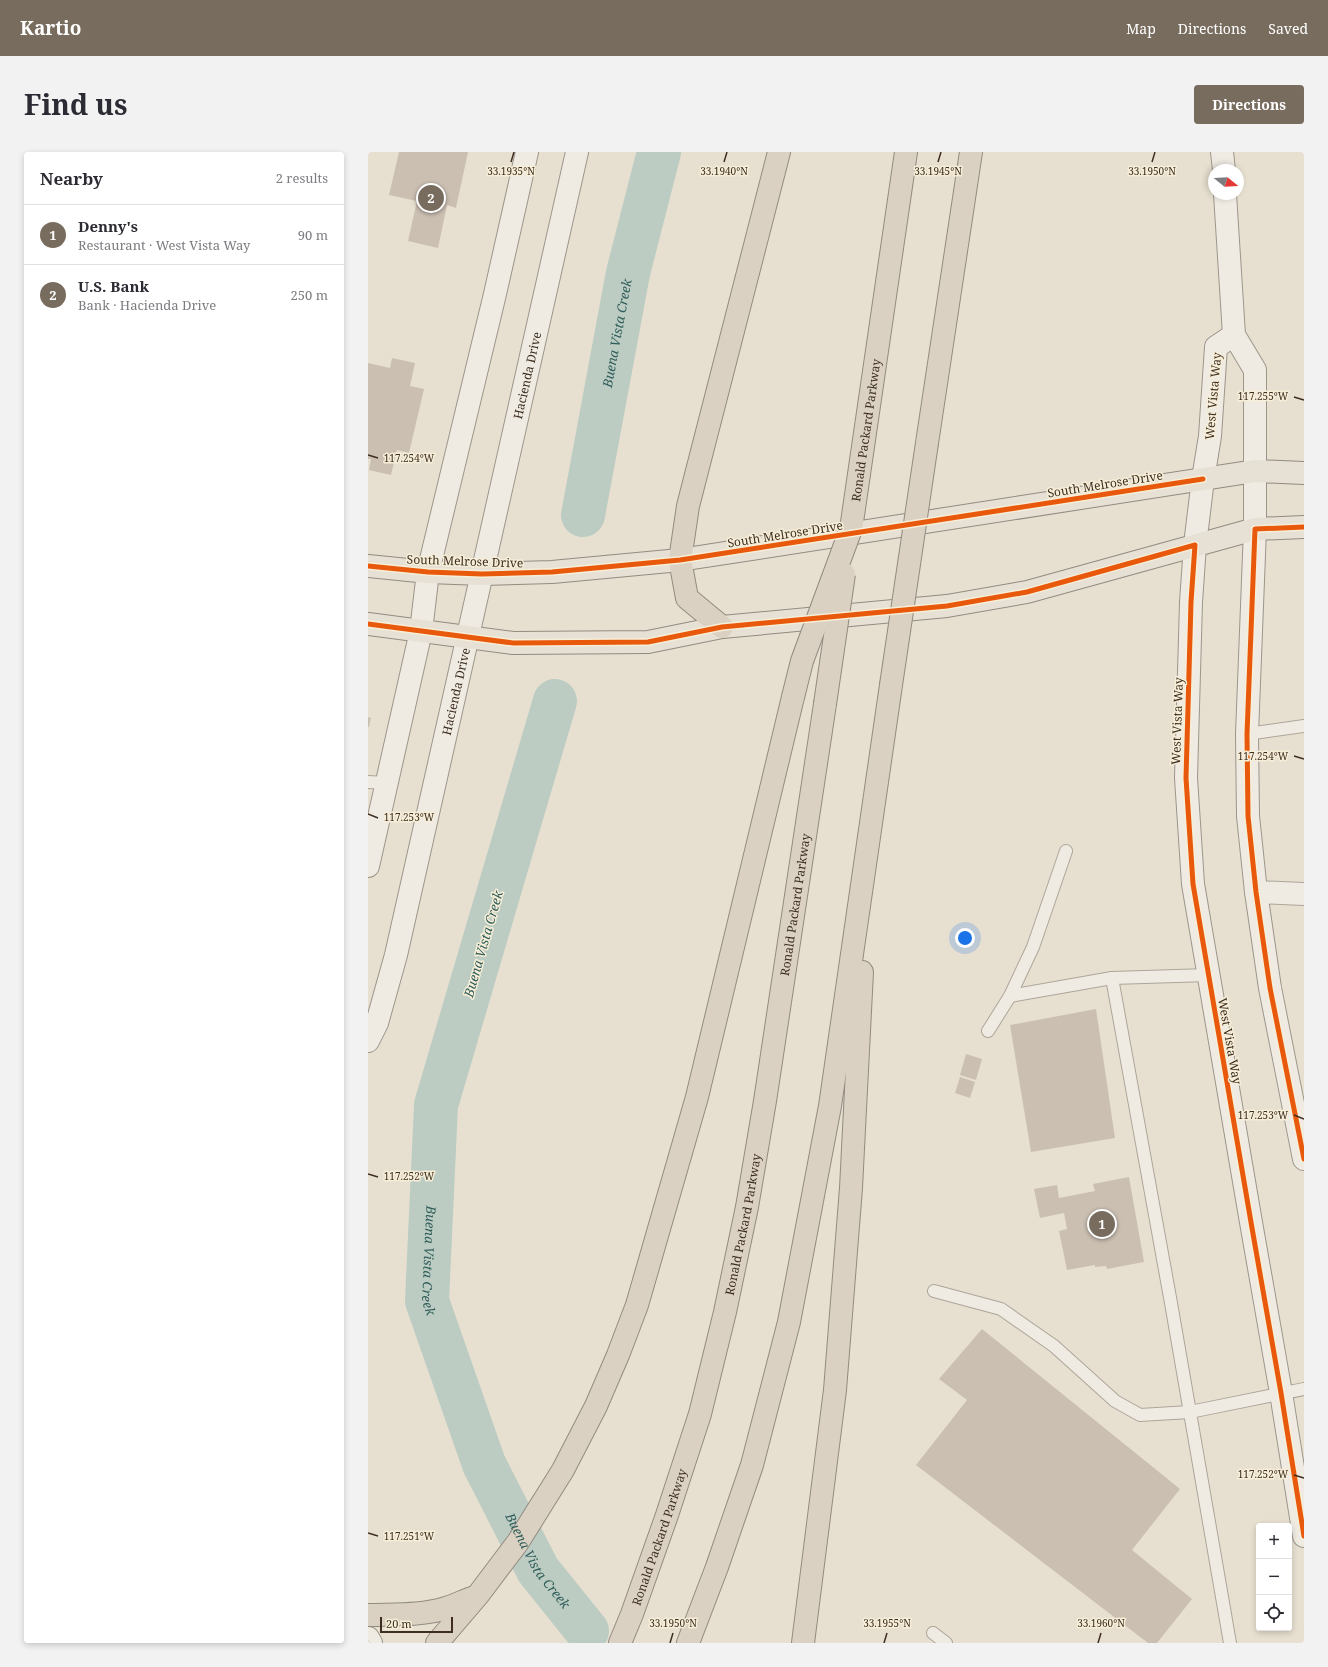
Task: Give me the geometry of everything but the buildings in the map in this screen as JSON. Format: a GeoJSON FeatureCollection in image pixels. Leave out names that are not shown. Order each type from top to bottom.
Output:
{"type":"FeatureCollection","features":[{"type":"Feature","properties":{"kind":"highway"},"geometry":{"type":"LineString","coordinates":[[722,627],[687,598],[680,560],[688,506],[780,152]]}},
{"type":"Feature","properties":{"kind":"highway","name":"Ronald Packard Parkway"},"geometry":{"type":"LineString","coordinates":[[620,1643],[632,1614],[667,1515],[700,1414],[748,1207],[825,704],[906,152]]}},
{"type":"Feature","properties":{"kind":"highway"},"geometry":{"type":"LineString","coordinates":[[688,1643],[717,1567],[752,1464],[789,1322],[830,1106],[970,152]]}},
{"type":"Feature","properties":{"kind":"highway"},"geometry":{"type":"LineString","coordinates":[[437,1643],[478,1595],[518,1542],[555,1483],[596,1406],[618,1355],[637,1305],[697,1097],[792,697],[802,661],[851,529]]}},
{"type":"Feature","properties":{"kind":"highway"},"geometry":{"type":"LineString","coordinates":[[803,1643],[835,1382],[851,1180],[870,831]]}},
{"type":"Feature","properties":{"kind":"highway"},"geometry":{"type":"LineString","coordinates":[[368,1615],[427,1612],[445,1609],[478,1595]]}},
{"type":"Feature","properties":{"kind":"main road"},"geometry":{"type":"LineString","coordinates":[[368,866],[377,782],[421,632],[428,572],[495,294],[527,152]]}},
{"type":"Feature","properties":{"kind":"main road","name":"Hacienda Drive"},"geometry":{"type":"LineString","coordinates":[[368,1041],[377,1022],[396,955],[577,152]]}},
{"type":"Feature","properties":{"kind":"main road"},"geometry":{"type":"LineString","coordinates":[[1222,152],[1223,164]]}},
{"type":"Feature","properties":{"kind":"main road","name":"West Vista Way"},"geometry":{"type":"LineString","coordinates":[[1225,200],[1234,335],[1255,370],[1255,529],[1248,734],[1248,816],[1256,892],[1270,988],[1303,1146]]}},
{"type":"Feature","properties":{"kind":"main road","name":"West Vista Way"},"geometry":{"type":"LineString","coordinates":[[1234,335],[1216,347],[1211,430],[1195,545],[1191,602],[1186,778],[1194,884],[1282,1393],[1304,1536]]}},
{"type":"Feature","properties":{"kind":"main road","name":"South Melrose Drive"},"geometry":{"type":"LineString","coordinates":[[368,566],[428,572],[482,574],[552,572],[680,560],[1255,471],[1304,473]]}},
{"type":"Feature","properties":{"kind":"main road"},"geometry":{"type":"LineString","coordinates":[[368,624],[513,643],[648,642],[722,627],[947,606],[1027,592],[1255,529],[1304,527]]}},
{"type":"Feature","properties":{"kind":"main road"},"geometry":{"type":"LineString","coordinates":[[1256,892],[1304,894]]}},
{"type":"Feature","properties":{"kind":"main road"},"geometry":{"type":"LineString","coordinates":[[368,1638],[371,1643]]}},
{"type":"Feature","properties":{"kind":"lane"},"geometry":{"type":"LineString","coordinates":[[1248,734],[1304,726]]}},
{"type":"Feature","properties":{"kind":"lane"},"geometry":{"type":"LineString","coordinates":[[988,1031],[1010,996],[1033,947],[1066,851]]}},
{"type":"Feature","properties":{"kind":"lane"},"geometry":{"type":"LineString","coordinates":[[1010,996],[1112,978],[1209,975]]}},
{"type":"Feature","properties":{"kind":"lane"},"geometry":{"type":"LineString","coordinates":[[1112,978],[1230,1643]]}},
{"type":"Feature","properties":{"kind":"lane"},"geometry":{"type":"LineString","coordinates":[[934,1292],[1001,1309],[1054,1346],[1115,1401],[1140,1415],[1190,1412],[1304,1389]]}},
{"type":"Feature","properties":{"kind":"lane"},"geometry":{"type":"LineString","coordinates":[[932,1633],[946,1643]]}},
{"type":"Feature","properties":{"kind":"waterway","name":"Buena Vista Creek"},"geometry":{"type":"LineString","coordinates":[[583,515],[628,273],[659,152]]}},
{"type":"Feature","properties":{"kind":"waterway","name":"Buena Vista Creek"},"geometry":{"type":"LineString","coordinates":[[555,701],[436,1105],[427,1301],[484,1464],[538,1570],[587,1631]]}},
{"type":"Feature","properties":{"kind":"cycle path"},"geometry":{"type":"LineString","coordinates":[[368,566],[428,572],[482,574],[552,572],[680,560],[1203,479]]}},
{"type":"Feature","properties":{"kind":"cycle path"},"geometry":{"type":"LineString","coordinates":[[1304,527],[1255,529],[1247,734],[1248,816],[1256,892],[1270,988],[1304,1159]]}},
{"type":"Feature","properties":{"kind":"cycle path"},"geometry":{"type":"LineString","coordinates":[[368,624],[513,643],[648,642],[722,627],[947,606],[1027,592],[1195,545],[1191,602],[1186,778],[1193,884],[1281,1393],[1304,1536]]}},
{"type":"Feature","properties":{"kind":"place","name":"U.S. Bank"},"geometry":{"type":"Point","coordinates":[431,198]}},
{"type":"Feature","properties":{"kind":"place","name":"Denny's"},"geometry":{"type":"Point","coordinates":[1102,1224]}}]}
